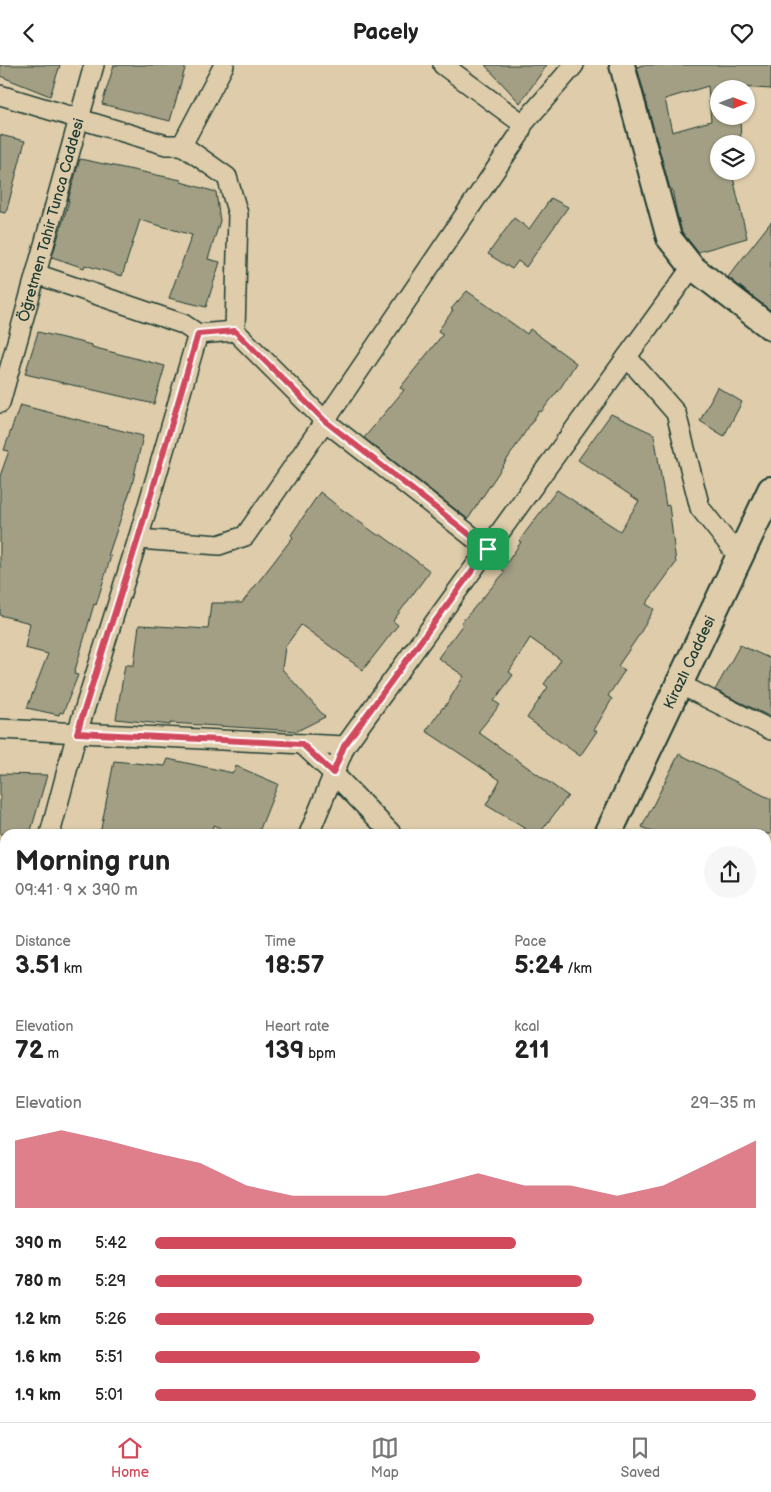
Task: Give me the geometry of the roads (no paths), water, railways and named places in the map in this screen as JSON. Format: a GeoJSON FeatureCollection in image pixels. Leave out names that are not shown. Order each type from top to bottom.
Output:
{"type":"FeatureCollection","features":[{"type":"Feature","properties":{"kind":"main road","name":"Kirazlı Caddesi"},"geometry":{"type":"LineString","coordinates":[[610,829],[771,490]]}},
{"type":"Feature","properties":{"kind":"street","name":"Öğretmen Tahir Tunca Caddesi"},"geometry":{"type":"LineString","coordinates":[[0,403],[8,343],[36,274],[94,65]]}},
{"type":"Feature","properties":{"kind":"street"},"geometry":{"type":"LineString","coordinates":[[182,145],[224,65]]}},
{"type":"Feature","properties":{"kind":"street"},"geometry":{"type":"LineString","coordinates":[[443,65],[523,124]]}},
{"type":"Feature","properties":{"kind":"street"},"geometry":{"type":"LineString","coordinates":[[138,539],[219,545],[245,536],[519,135],[523,124],[574,65]]}},
{"type":"Feature","properties":{"kind":"street"},"geometry":{"type":"LineString","coordinates":[[622,65],[670,238],[692,267],[771,328]]}},
{"type":"Feature","properties":{"kind":"street"},"geometry":{"type":"LineString","coordinates":[[0,95],[166,145],[182,145],[227,177],[238,214],[235,331],[325,421],[488,549]]}},
{"type":"Feature","properties":{"kind":"street"},"geometry":{"type":"LineString","coordinates":[[311,829],[344,746],[692,267]]}},
{"type":"Feature","properties":{"kind":"street"},"geometry":{"type":"LineString","coordinates":[[36,274],[183,324],[198,334],[235,331]]}},
{"type":"Feature","properties":{"kind":"street"},"geometry":{"type":"LineString","coordinates":[[51,829],[77,733],[138,539],[198,334]]}},
{"type":"Feature","properties":{"kind":"street"},"geometry":{"type":"LineString","coordinates":[[627,357],[676,413],[700,508],[739,557]]}},
{"type":"Feature","properties":{"kind":"street"},"geometry":{"type":"LineString","coordinates":[[679,684],[771,730]]}},
{"type":"Feature","properties":{"kind":"street"},"geometry":{"type":"LineString","coordinates":[[0,729],[344,746]]}},
{"type":"Feature","properties":{"kind":"street"},"geometry":{"type":"LineString","coordinates":[[302,744],[387,829]]}}]}
